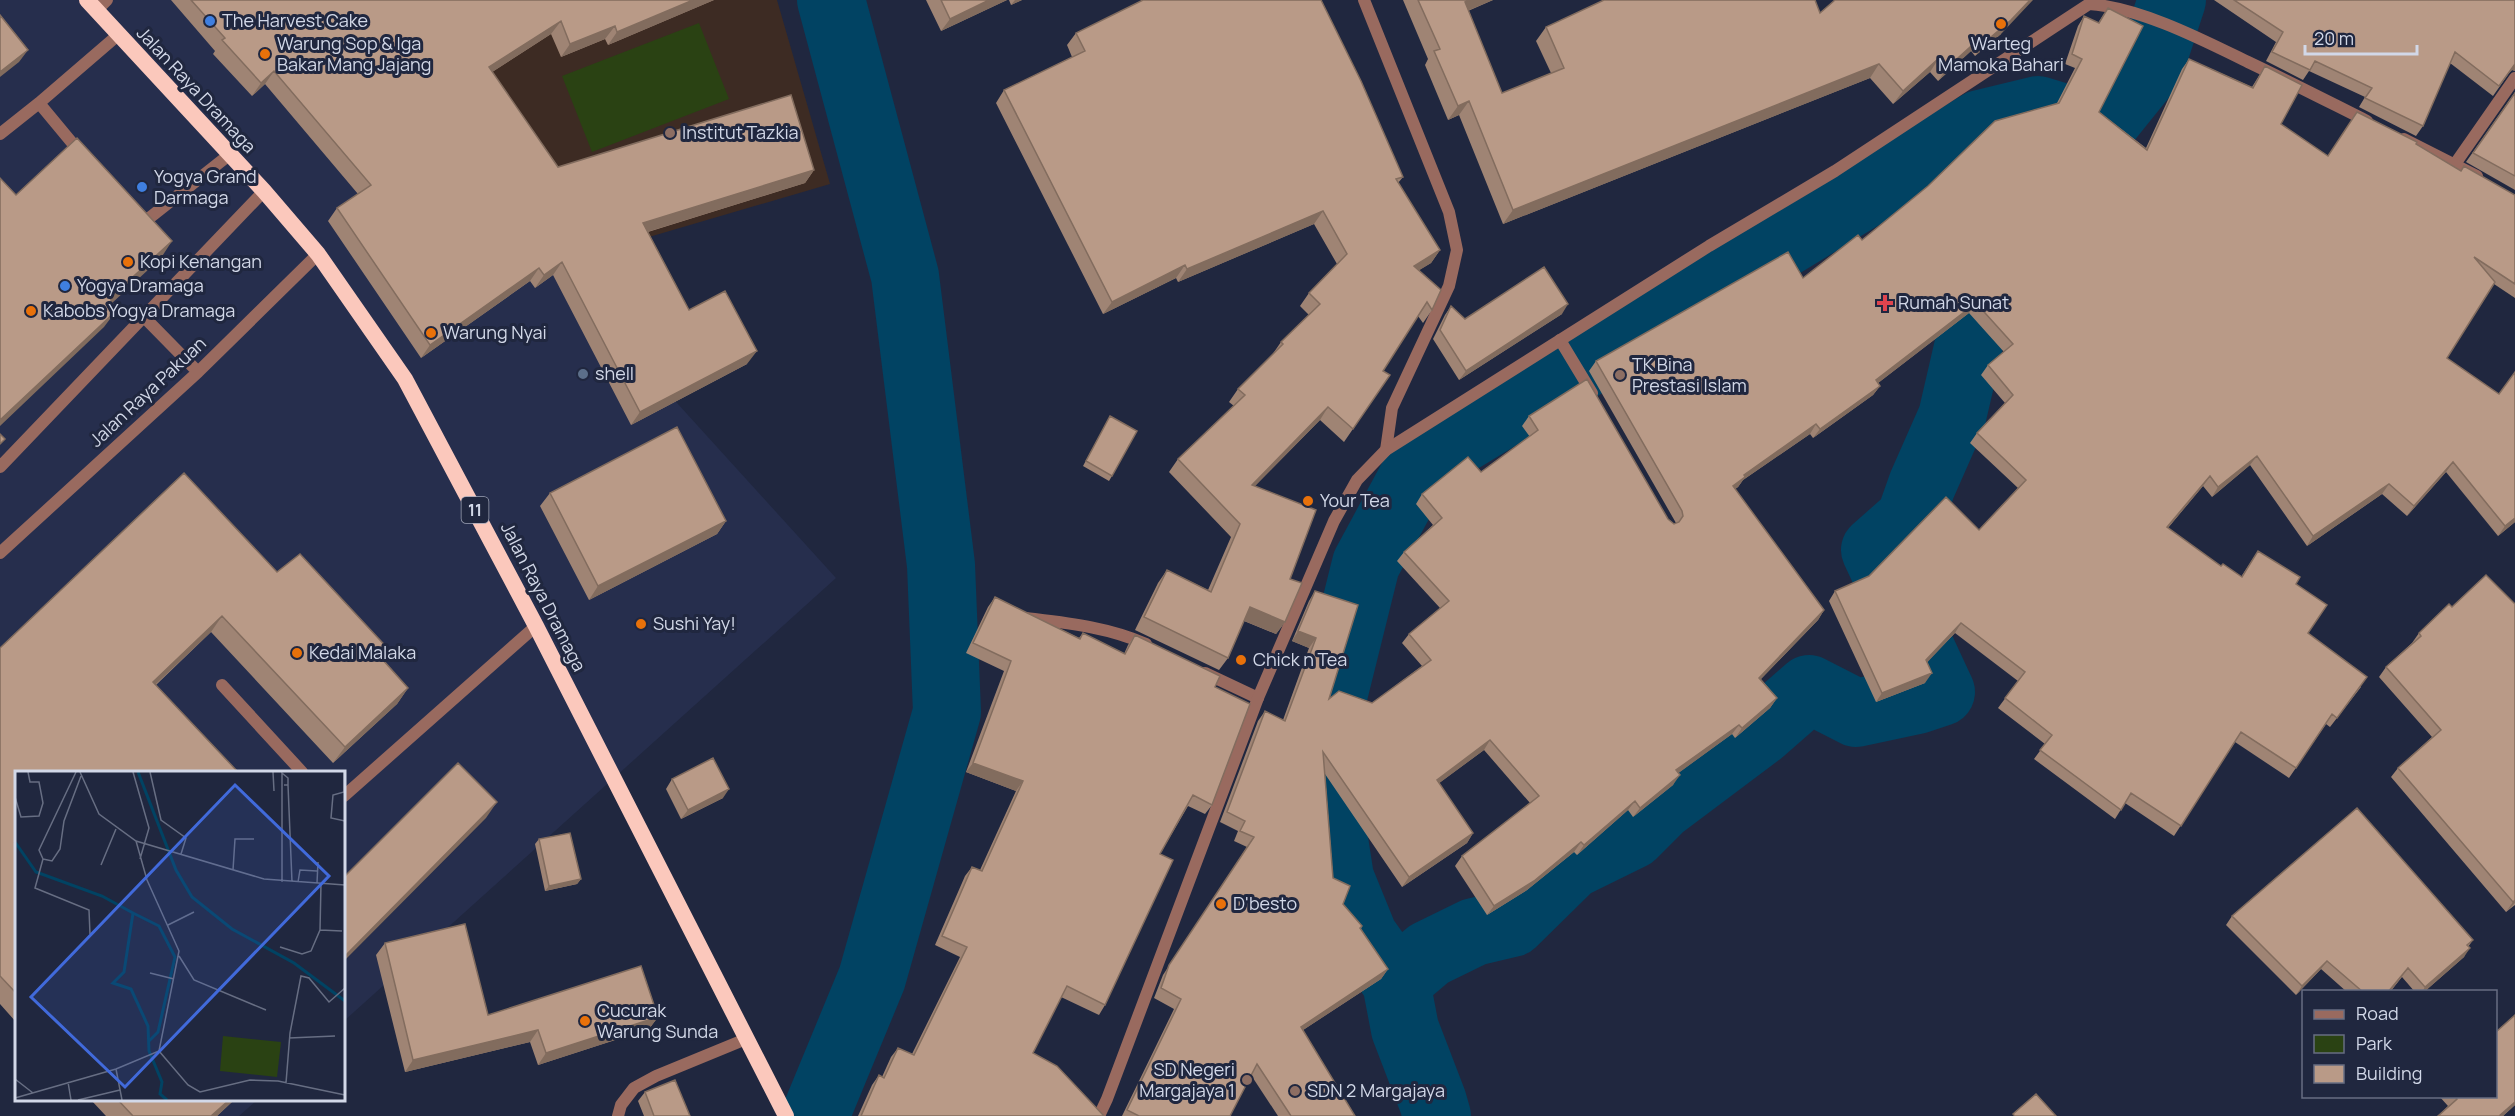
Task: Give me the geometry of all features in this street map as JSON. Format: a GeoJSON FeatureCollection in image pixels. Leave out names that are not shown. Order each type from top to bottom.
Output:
{"type":"FeatureCollection","features":[{"type":"Feature","properties":{"kind":"highway","name":"Jalan Raya Dramaga"},"geometry":{"type":"LineString","coordinates":[[97,4],[118,35],[264,191],[318,254],[405,379],[536,626],[786,1116]]}},
{"type":"Feature","properties":{"kind":"street"},"geometry":{"type":"LineString","coordinates":[[1364,0],[1449,212],[1457,250],[1449,286],[1392,408],[1386,450]]}},
{"type":"Feature","properties":{"kind":"street"},"geometry":{"type":"LineString","coordinates":[[1098,1116],[1107,1099],[1258,698],[1334,521],[1357,480],[1386,450],[1709,246],[1835,171],[2089,2],[2182,31],[2455,164],[2485,181]]}},
{"type":"Feature","properties":{"kind":"street"},"geometry":{"type":"LineString","coordinates":[[0,134],[118,35]]}},
{"type":"Feature","properties":{"kind":"street"},"geometry":{"type":"LineString","coordinates":[[2455,164],[2515,78]]}},
{"type":"Feature","properties":{"kind":"street"},"geometry":{"type":"LineString","coordinates":[[39,103],[92,167]]}},
{"type":"Feature","properties":{"kind":"street"},"geometry":{"type":"LineString","coordinates":[[122,203],[139,219],[148,219],[229,155]]}},
{"type":"Feature","properties":{"kind":"street"},"geometry":{"type":"LineString","coordinates":[[0,467],[264,191]]}},
{"type":"Feature","properties":{"kind":"street","name":"Jalan Raya Pakuan"},"geometry":{"type":"LineString","coordinates":[[0,554],[198,372],[318,254]]}},
{"type":"Feature","properties":{"kind":"street"},"geometry":{"type":"LineString","coordinates":[[144,317],[198,372]]}},
{"type":"Feature","properties":{"kind":"street"},"geometry":{"type":"LineString","coordinates":[[1560,340],[1601,408]]}},
{"type":"Feature","properties":{"kind":"street"},"geometry":{"type":"LineString","coordinates":[[1026,618],[1100,629],[1129,636],[1161,652]]}},
{"type":"Feature","properties":{"kind":"street"},"geometry":{"type":"LineString","coordinates":[[345,795],[536,626]]}},
{"type":"Feature","properties":{"kind":"street"},"geometry":{"type":"LineString","coordinates":[[1194,667],[1258,698]]}},
{"type":"Feature","properties":{"kind":"street"},"geometry":{"type":"LineString","coordinates":[[222,686],[301,771]]}},
{"type":"Feature","properties":{"kind":"street"},"geometry":{"type":"LineString","coordinates":[[618,1116],[621,1105],[634,1088],[656,1076],[746,1039]]}},
{"type":"Feature","properties":{"kind":"shaded area"},"geometry":{"type":"Polygon","coordinates":[[[0,0],[311,0],[836,578],[345,1020],[345,771],[15,771],[0,994],[0,0]]]}},
{"type":"Feature","properties":{"kind":"shaded area","name":"Institut Tazkia"},"geometry":{"type":"Polygon","coordinates":[[[439,0],[777,0],[830,184],[598,252],[439,0]]]}},
{"type":"Feature","properties":{"kind":"shaded area"},"geometry":{"type":"Polygon","coordinates":[[[93,1101],[256,1101],[239,1116],[106,1116],[93,1101]]]}},
{"type":"Feature","properties":{"kind":"green space"},"geometry":{"type":"Polygon","coordinates":[[[699,23],[729,99],[592,152],[562,76],[699,23]]]}},
{"type":"Feature","properties":{"kind":"building"},"geometry":{"type":"Polygon","coordinates":[[[191,0],[693,0],[617,32],[615,26],[570,44],[561,21],[489,67],[558,167],[791,95],[814,170],[643,223],[689,310],[725,291],[757,351],[640,412],[562,262],[544,275],[539,268],[430,345],[337,208],[371,185],[274,71],[261,83],[222,40],[225,38],[191,0]]]}},
{"type":"Feature","properties":{"kind":"building"},"geometry":{"type":"Polygon","coordinates":[[[941,0],[989,0],[950,19],[941,0]]]}},
{"type":"Feature","properties":{"kind":"building"},"geometry":{"type":"Polygon","coordinates":[[[1143,0],[1321,0],[1361,81],[1403,177],[1396,179],[1440,250],[1414,266],[1441,290],[1432,310],[1427,302],[1383,371],[1390,375],[1353,429],[1328,407],[1252,485],[1316,510],[1290,579],[1302,583],[1285,622],[1250,607],[1228,658],[1144,617],[1167,570],[1211,592],[1240,524],[1178,459],[1245,395],[1238,389],[1320,304],[1309,293],[1347,254],[1323,211],[1187,269],[1185,265],[1112,302],[1004,90],[1085,51],[1076,33],[1143,0]]]}},
{"type":"Feature","properties":{"kind":"building"},"geometry":{"type":"Polygon","coordinates":[[[1418,0],[1470,0],[1465,2],[1502,93],[1564,68],[1546,27],[1604,0],[1815,0],[1820,13],[1835,0],[2030,0],[1985,42],[1981,37],[1948,67],[1939,58],[1903,91],[1879,64],[1513,210],[1469,101],[1458,106],[1434,51],[1440,49],[1418,0]]]}},
{"type":"Feature","properties":{"kind":"building"},"geometry":{"type":"Polygon","coordinates":[[[2234,0],[2515,0],[2515,64],[2499,86],[2455,52],[2423,126],[2365,98],[2372,88],[2315,61],[2310,70],[2272,52],[2283,32],[2234,0]]]}},
{"type":"Feature","properties":{"kind":"building"},"geometry":{"type":"Polygon","coordinates":[[[2108,8],[2143,26],[2099,112],[2147,150],[2189,59],[2253,88],[2265,66],[2302,85],[2281,124],[2328,156],[2357,112],[2417,142],[2416,144],[2461,171],[2464,166],[2515,195],[2515,284],[2474,257],[2495,282],[2447,358],[2499,394],[2515,372],[2515,518],[2505,526],[2453,462],[2414,506],[2389,484],[2313,536],[2257,456],[2218,487],[2210,476],[2167,527],[2221,566],[2223,564],[2242,577],[2258,551],[2300,577],[2296,584],[2327,605],[2308,633],[2367,677],[2337,718],[2332,714],[2296,768],[2241,732],[2181,826],[2131,793],[2121,810],[2040,750],[2052,735],[2005,698],[2025,672],[1961,623],[1926,660],[1932,673],[1882,693],[1835,591],[1869,576],[1946,497],[1979,530],[2026,480],[1977,433],[2013,395],[1988,365],[2013,344],[1976,303],[1876,380],[1880,386],[1820,429],[1816,424],[1744,475],[1745,477],[1733,486],[1824,610],[1759,678],[1777,698],[1742,728],[1739,725],[1676,770],[1680,775],[1640,808],[1635,801],[1584,845],[1581,842],[1534,881],[1494,906],[1462,856],[1539,796],[1490,740],[1437,780],[1473,833],[1409,877],[1323,752],[1333,878],[1350,886],[1343,904],[1362,926],[1360,928],[1388,969],[1301,1027],[1355,1116],[1291,1116],[1257,1064],[1230,1116],[1139,1116],[1127,1110],[1181,999],[1161,988],[1169,965],[1254,837],[1240,831],[1245,821],[1227,812],[1265,711],[1285,721],[1316,638],[1298,631],[1315,591],[1358,605],[1329,699],[1339,691],[1372,703],[1431,660],[1409,634],[1449,601],[1404,552],[1442,518],[1422,494],[1468,457],[1481,472],[1538,430],[1529,416],[1587,379],[1668,519],[1674,524],[1679,522],[1683,516],[1682,511],[1596,361],[1788,252],[1803,278],[1858,235],[1862,240],[1928,186],[1995,121],[2059,103],[2082,59],[2072,54],[2084,16],[2099,23],[2108,8]]]}},
{"type":"Feature","properties":{"kind":"building"},"geometry":{"type":"Polygon","coordinates":[[[0,15],[28,50],[0,72],[0,15]]]}},
{"type":"Feature","properties":{"kind":"building"},"geometry":{"type":"Polygon","coordinates":[[[2515,93],[2515,176],[2473,153],[2515,93]]]}},
{"type":"Feature","properties":{"kind":"building","name":"Yogya Dramaga"},"geometry":{"type":"Polygon","coordinates":[[[77,138],[172,241],[110,298],[116,311],[0,420],[0,178],[16,195],[77,138]]]}},
{"type":"Feature","properties":{"kind":"building"},"geometry":{"type":"Polygon","coordinates":[[[1544,267],[1568,304],[1466,371],[1440,330],[1451,306],[1465,319],[1544,267]]]}},
{"type":"Feature","properties":{"kind":"building"},"geometry":{"type":"Polygon","coordinates":[[[1110,416],[1137,431],[1112,476],[1086,461],[1110,416]]]}},
{"type":"Feature","properties":{"kind":"building"},"geometry":{"type":"Polygon","coordinates":[[[677,427],[726,521],[598,586],[550,493],[677,427]]]}},
{"type":"Feature","properties":{"kind":"building"},"geometry":{"type":"Polygon","coordinates":[[[0,434],[5,439],[0,444],[0,434]]]}},
{"type":"Feature","properties":{"kind":"building"},"geometry":{"type":"Polygon","coordinates":[[[184,473],[277,572],[300,554],[392,653],[383,660],[408,688],[345,747],[222,616],[153,682],[237,771],[15,771],[15,992],[0,976],[0,648],[184,473]]]}},
{"type":"Feature","properties":{"kind":"building"},"geometry":{"type":"Polygon","coordinates":[[[2486,575],[2515,604],[2515,900],[2513,902],[2398,768],[2441,730],[2386,667],[2421,636],[2419,633],[2449,604],[2452,607],[2486,575]]]}},
{"type":"Feature","properties":{"kind":"building"},"geometry":{"type":"Polygon","coordinates":[[[995,597],[1080,639],[1083,633],[1125,654],[1135,635],[1220,676],[1215,687],[1250,704],[1212,805],[1193,795],[1160,854],[1173,860],[1105,1005],[1067,986],[1033,1053],[1057,1066],[1104,1116],[861,1116],[879,1075],[884,1078],[898,1048],[914,1055],[967,947],[942,936],[972,867],[982,871],[1023,781],[973,763],[1011,661],[973,643],[995,597]]]}},
{"type":"Feature","properties":{"kind":"building"},"geometry":{"type":"Polygon","coordinates":[[[713,758],[729,789],[688,810],[672,779],[713,758]]]}},
{"type":"Feature","properties":{"kind":"building"},"geometry":{"type":"Polygon","coordinates":[[[458,763],[497,802],[345,956],[345,876],[458,763]]]}},
{"type":"Feature","properties":{"kind":"building"},"geometry":{"type":"Polygon","coordinates":[[[2357,808],[2473,940],[2467,945],[2470,948],[2425,987],[2408,968],[2390,990],[2361,990],[2327,961],[2302,986],[2232,916],[2357,808]]]}},
{"type":"Feature","properties":{"kind":"building"},"geometry":{"type":"Polygon","coordinates":[[[570,833],[581,879],[549,886],[539,839],[570,833]]]}},
{"type":"Feature","properties":{"kind":"building"},"geometry":{"type":"Polygon","coordinates":[[[465,924],[488,1015],[641,966],[658,1017],[546,1053],[538,1030],[413,1060],[385,943],[465,924]]]}},
{"type":"Feature","properties":{"kind":"building"},"geometry":{"type":"Polygon","coordinates":[[[2515,1015],[2515,1102],[2499,1116],[2438,1116],[2456,1098],[2497,1098],[2497,1031],[2515,1015]]]}},
{"type":"Feature","properties":{"kind":"building"},"geometry":{"type":"Polygon","coordinates":[[[675,1080],[690,1116],[654,1116],[645,1092],[675,1080]]]}},
{"type":"Feature","properties":{"kind":"building"},"geometry":{"type":"Polygon","coordinates":[[[2036,1094],[2056,1116],[2015,1116],[2013,1114],[2036,1094]]]}},
{"type":"Feature","properties":{"kind":"building"},"geometry":{"type":"Polygon","coordinates":[[[119,1101],[228,1101],[211,1116],[133,1116],[119,1101]]]}},
{"type":"Feature","properties":{"kind":"waterway"},"geometry":{"type":"LineString","coordinates":[[815,1116],[872,978],[947,712],[941,565],[905,276],[831,0]]}},
{"type":"Feature","properties":{"kind":"waterway"},"geometry":{"type":"LineString","coordinates":[[1437,1116],[1405,1029],[1396,982],[1429,954],[1474,932],[1512,923],[1571,865],[1632,835],[1661,806],[1761,731],[1809,689],[1856,713],[1917,700],[1941,692],[1875,550],[1910,519],[1922,485],[1952,417],[1983,283],[2001,223],[2026,189],[2100,129],[2150,67],[2172,0]]}},
{"type":"Feature","properties":{"kind":"waterway"},"geometry":{"type":"LineString","coordinates":[[1396,982],[1364,937],[1340,878],[1320,749],[1366,564],[1420,464],[1980,124],[2038,110],[2100,129]]}},
{"type":"Feature","properties":{"kind":"place","name":"The Harvest Cake"},"geometry":{"type":"Point","coordinates":[210,21]}},
{"type":"Feature","properties":{"kind":"place","name":"Warteg Mamoka Bahari"},"geometry":{"type":"Point","coordinates":[2001,24]}},
{"type":"Feature","properties":{"kind":"place","name":"Warung Sop & Iga Bakar Mang Jajang"},"geometry":{"type":"Point","coordinates":[265,54]}},
{"type":"Feature","properties":{"kind":"place","name":"Institut Tazkia"},"geometry":{"type":"Point","coordinates":[670,133]}},
{"type":"Feature","properties":{"kind":"place","name":"Yogya Grand Darmaga"},"geometry":{"type":"Point","coordinates":[142,187]}},
{"type":"Feature","properties":{"kind":"place","name":"Kopi Kenangan"},"geometry":{"type":"Point","coordinates":[128,262]}},
{"type":"Feature","properties":{"kind":"place","name":"Yogya Dramaga"},"geometry":{"type":"Point","coordinates":[65,286]}},
{"type":"Feature","properties":{"kind":"place","name":"Rumah Sunat"},"geometry":{"type":"Point","coordinates":[1885,303]}},
{"type":"Feature","properties":{"kind":"place","name":"Kabobs Yogya Dramaga"},"geometry":{"type":"Point","coordinates":[31,311]}},
{"type":"Feature","properties":{"kind":"place","name":"Warung Nyai"},"geometry":{"type":"Point","coordinates":[431,333]}},
{"type":"Feature","properties":{"kind":"place","name":"shell"},"geometry":{"type":"Point","coordinates":[583,374]}},
{"type":"Feature","properties":{"kind":"place","name":"TK Bina Prestasi Islam"},"geometry":{"type":"Point","coordinates":[1620,375]}},
{"type":"Feature","properties":{"kind":"place","name":"Your Tea"},"geometry":{"type":"Point","coordinates":[1308,501]}},
{"type":"Feature","properties":{"kind":"place","name":"Sushi Yay!"},"geometry":{"type":"Point","coordinates":[641,624]}},
{"type":"Feature","properties":{"kind":"place","name":"Kedai Malaka"},"geometry":{"type":"Point","coordinates":[297,653]}},
{"type":"Feature","properties":{"kind":"place","name":"Chick n Tea"},"geometry":{"type":"Point","coordinates":[1241,660]}},
{"type":"Feature","properties":{"kind":"place","name":"D'besto"},"geometry":{"type":"Point","coordinates":[1221,904]}},
{"type":"Feature","properties":{"kind":"place","name":"Cucurak Warung Sunda"},"geometry":{"type":"Point","coordinates":[585,1021]}},
{"type":"Feature","properties":{"kind":"place","name":"SD Negeri Margajaya 1"},"geometry":{"type":"Point","coordinates":[1247,1080]}},
{"type":"Feature","properties":{"kind":"place","name":"SDN 2 Margajaya"},"geometry":{"type":"Point","coordinates":[1295,1091]}}]}
